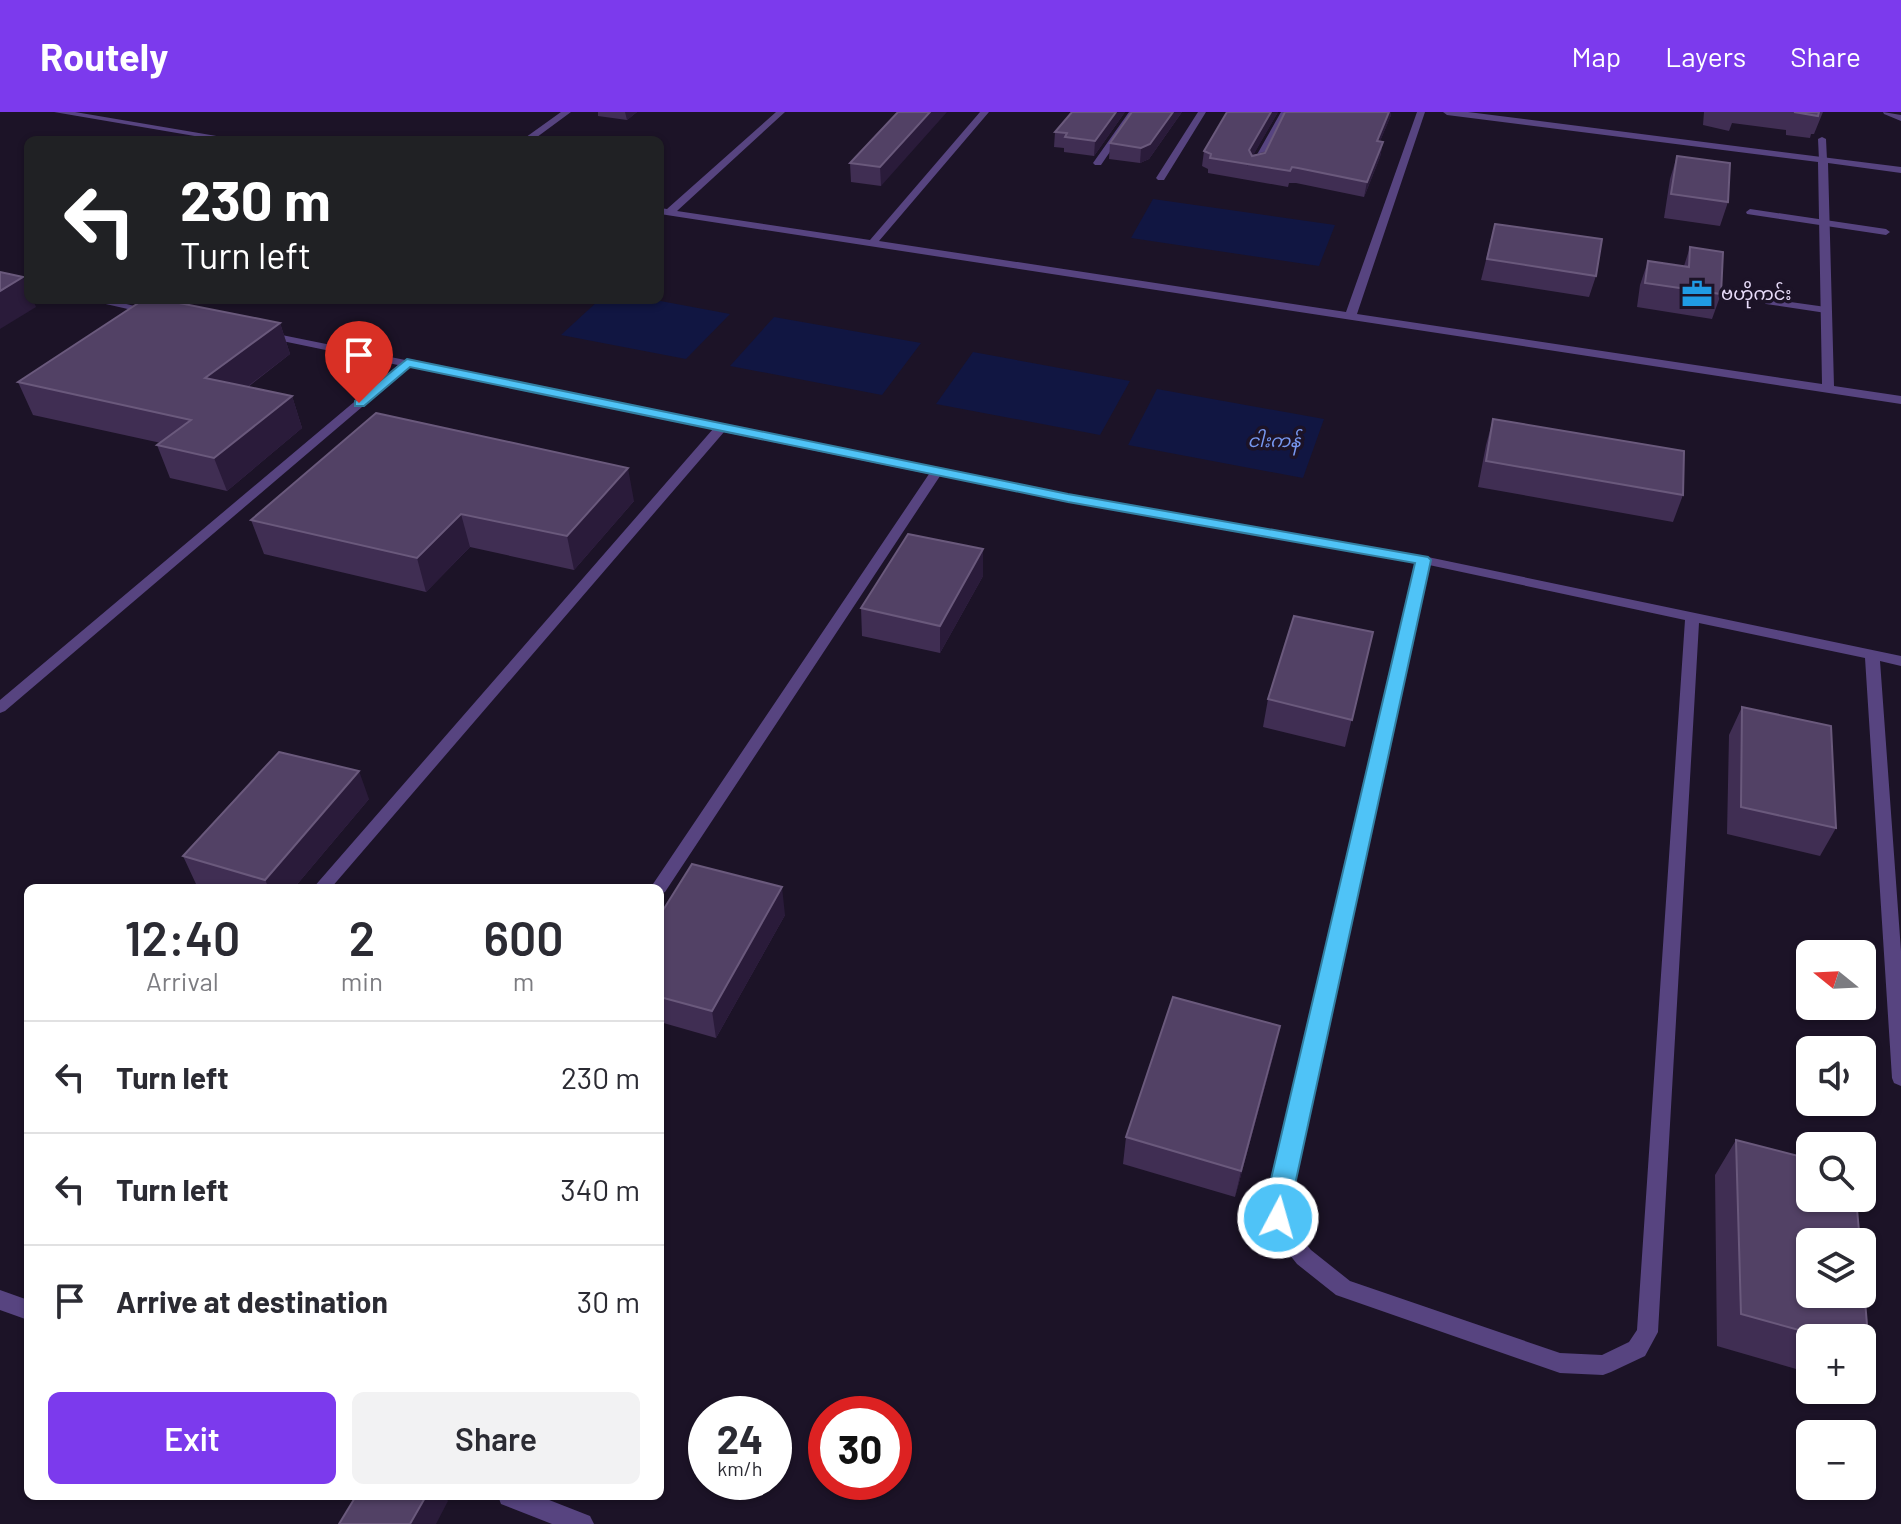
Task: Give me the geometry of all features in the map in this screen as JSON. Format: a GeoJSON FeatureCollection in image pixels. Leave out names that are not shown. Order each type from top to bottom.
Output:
{"type":"FeatureCollection","features":[{"type":"Feature","properties":{"kind":"street"},"geometry":{"type":"LineString","coordinates":[[58,112],[212,136]]}},
{"type":"Feature","properties":{"kind":"street"},"geometry":{"type":"LineString","coordinates":[[533,136],[567,112]]}},
{"type":"Feature","properties":{"kind":"street"},"geometry":{"type":"LineString","coordinates":[[664,212],[781,112]]}},
{"type":"Feature","properties":{"kind":"street"},"geometry":{"type":"LineString","coordinates":[[874,241],[985,112]]}},
{"type":"Feature","properties":{"kind":"street"},"geometry":{"type":"LineString","coordinates":[[1098,163],[1133,112]]}},
{"type":"Feature","properties":{"kind":"street"},"geometry":{"type":"LineString","coordinates":[[1161,178],[1202,112]]}},
{"type":"Feature","properties":{"kind":"street"},"geometry":{"type":"LineString","coordinates":[[1255,167],[1285,112]]}},
{"type":"Feature","properties":{"kind":"street"},"geometry":{"type":"LineString","coordinates":[[1350,317],[1421,112]]}},
{"type":"Feature","properties":{"kind":"street"},"geometry":{"type":"LineString","coordinates":[[1447,112],[1901,170]]}},
{"type":"Feature","properties":{"kind":"street"},"geometry":{"type":"LineString","coordinates":[[1887,112],[1901,118]]}},
{"type":"Feature","properties":{"kind":"street"},"geometry":{"type":"LineString","coordinates":[[1823,160],[1828,389]]}},
{"type":"Feature","properties":{"kind":"street"},"geometry":{"type":"LineString","coordinates":[[664,212],[874,241],[1901,400]]}},
{"type":"Feature","properties":{"kind":"street"},"geometry":{"type":"LineString","coordinates":[[113,304],[168,315]]}},
{"type":"Feature","properties":{"kind":"street"},"geometry":{"type":"LineString","coordinates":[[258,333],[1068,498],[1423,560],[1901,661]]}},
{"type":"Feature","properties":{"kind":"street"},"geometry":{"type":"LineString","coordinates":[[0,708],[407,363]]}},
{"type":"Feature","properties":{"kind":"street"},"geometry":{"type":"LineString","coordinates":[[324,884],[721,427]]}},
{"type":"Feature","properties":{"kind":"street"},"geometry":{"type":"LineString","coordinates":[[662,884],[938,470]]}},
{"type":"Feature","properties":{"kind":"street"},"geometry":{"type":"LineString","coordinates":[[1423,560],[1276,1209],[1282,1228],[1297,1249],[1343,1288],[1560,1363],[1603,1365],[1637,1349],[1647,1332],[1692,617]]}},
{"type":"Feature","properties":{"kind":"street"},"geometry":{"type":"LineString","coordinates":[[1872,655],[1901,1078]]}},
{"type":"Feature","properties":{"kind":"street"},"geometry":{"type":"LineString","coordinates":[[0,1300],[24,1309]]}},
{"type":"Feature","properties":{"kind":"street"},"geometry":{"type":"LineString","coordinates":[[519,1500],[582,1524]]}},
{"type":"Feature","properties":{"kind":"lane"},"geometry":{"type":"LineString","coordinates":[[1822,139],[1823,160]]}},
{"type":"Feature","properties":{"kind":"lane"},"geometry":{"type":"LineString","coordinates":[[1750,212],[1886,232]]}},
{"type":"Feature","properties":{"kind":"lane"},"geometry":{"type":"LineString","coordinates":[[1769,302],[1826,310]]}},
{"type":"Feature","properties":{"kind":"water"},"geometry":{"type":"Polygon","coordinates":[[[1153,199],[1335,225],[1319,266],[1131,238],[1153,199]]]}},
{"type":"Feature","properties":{"kind":"water"},"geometry":{"type":"Polygon","coordinates":[[[664,302],[730,314],[686,359],[561,335],[595,304],[664,302]]]}},
{"type":"Feature","properties":{"kind":"water"},"geometry":{"type":"Polygon","coordinates":[[[774,317],[921,343],[882,395],[730,366],[774,317]]]}},
{"type":"Feature","properties":{"kind":"water"},"geometry":{"type":"Polygon","coordinates":[[[973,352],[1130,381],[1100,435],[936,404],[973,352]]]}},
{"type":"Feature","properties":{"kind":"water","name":"ငါးကန်"},"geometry":{"type":"Polygon","coordinates":[[[1157,389],[1324,419],[1303,478],[1128,445],[1157,389]]]}},
{"type":"Feature","properties":{"kind":"building"},"geometry":{"type":"Polygon","coordinates":[[[898,112],[930,112],[880,167],[850,163],[898,112]]]}},
{"type":"Feature","properties":{"kind":"building"},"geometry":{"type":"Polygon","coordinates":[[[1072,112],[1116,112],[1095,141],[1065,137],[1067,133],[1055,132],[1072,112]]]}},
{"type":"Feature","properties":{"kind":"building"},"geometry":{"type":"Polygon","coordinates":[[[1132,112],[1173,112],[1150,144],[1141,148],[1110,143],[1132,112]]]}},
{"type":"Feature","properties":{"kind":"building"},"geometry":{"type":"Polygon","coordinates":[[[1227,112],[1271,112],[1249,150],[1252,156],[1265,153],[1285,112],[1389,112],[1377,141],[1383,142],[1367,182],[1292,167],[1290,171],[1210,158],[1211,154],[1204,151],[1227,112]]]}},
{"type":"Feature","properties":{"kind":"building"},"geometry":{"type":"Polygon","coordinates":[[[1794,112],[1819,112],[1818,116],[1794,112]]]}},
{"type":"Feature","properties":{"kind":"building"},"geometry":{"type":"Polygon","coordinates":[[[1677,156],[1730,163],[1728,202],[1671,194],[1677,156]]]}},
{"type":"Feature","properties":{"kind":"building"},"geometry":{"type":"Polygon","coordinates":[[[1495,224],[1602,239],[1596,276],[1487,259],[1495,224]]]}},
{"type":"Feature","properties":{"kind":"building"},"geometry":{"type":"Polygon","coordinates":[[[1690,247],[1723,252],[1721,294],[1645,283],[1648,261],[1689,267],[1690,247]]]}},
{"type":"Feature","properties":{"kind":"building"},"geometry":{"type":"Polygon","coordinates":[[[0,272],[23,277],[0,291],[0,272]]]}},
{"type":"Feature","properties":{"kind":"building"},"geometry":{"type":"Polygon","coordinates":[[[137,304],[184,304],[280,323],[205,378],[292,396],[214,458],[157,445],[191,420],[18,382],[137,304]]]}},
{"type":"Feature","properties":{"kind":"building"},"geometry":{"type":"Polygon","coordinates":[[[376,413],[628,468],[567,536],[461,514],[417,558],[251,520],[376,413]]]}},
{"type":"Feature","properties":{"kind":"building"},"geometry":{"type":"Polygon","coordinates":[[[1493,419],[1684,451],[1683,495],[1486,461],[1493,419]]]}},
{"type":"Feature","properties":{"kind":"building"},"geometry":{"type":"Polygon","coordinates":[[[908,534],[983,549],[940,626],[861,608],[908,534]]]}},
{"type":"Feature","properties":{"kind":"building"},"geometry":{"type":"Polygon","coordinates":[[[1294,616],[1373,632],[1352,720],[1268,699],[1294,616]]]}},
{"type":"Feature","properties":{"kind":"building"},"geometry":{"type":"Polygon","coordinates":[[[1742,707],[1831,726],[1836,828],[1741,807],[1742,707]]]}},
{"type":"Feature","properties":{"kind":"building"},"geometry":{"type":"Polygon","coordinates":[[[279,752],[359,771],[265,880],[183,856],[279,752]]]}},
{"type":"Feature","properties":{"kind":"building"},"geometry":{"type":"Polygon","coordinates":[[[692,864],[782,887],[712,1011],[664,998],[664,909],[692,864]]]}},
{"type":"Feature","properties":{"kind":"building"},"geometry":{"type":"Polygon","coordinates":[[[1173,997],[1280,1026],[1241,1171],[1126,1137],[1173,997]]]}},
{"type":"Feature","properties":{"kind":"building"},"geometry":{"type":"Polygon","coordinates":[[[1736,1140],[1796,1155],[1796,1212],[1857,1212],[1859,1228],[1796,1228],[1796,1308],[1866,1308],[1867,1324],[1796,1324],[1796,1329],[1741,1314],[1736,1140]]]}},
{"type":"Feature","properties":{"kind":"building"},"geometry":{"type":"Polygon","coordinates":[[[354,1500],[424,1500],[410,1524],[339,1524],[354,1500]]]}},
{"type":"Feature","properties":{"kind":"place","name":"ဗဟိုကင်း"},"geometry":{"type":"Point","coordinates":[1697,294]}},
{"type":"Feature","properties":{"kind":"route"},"geometry":{"type":"LineString","coordinates":[[359,403],[407,363],[1068,498],[1423,560],[1276,1209],[1278,1218]]}}]}
